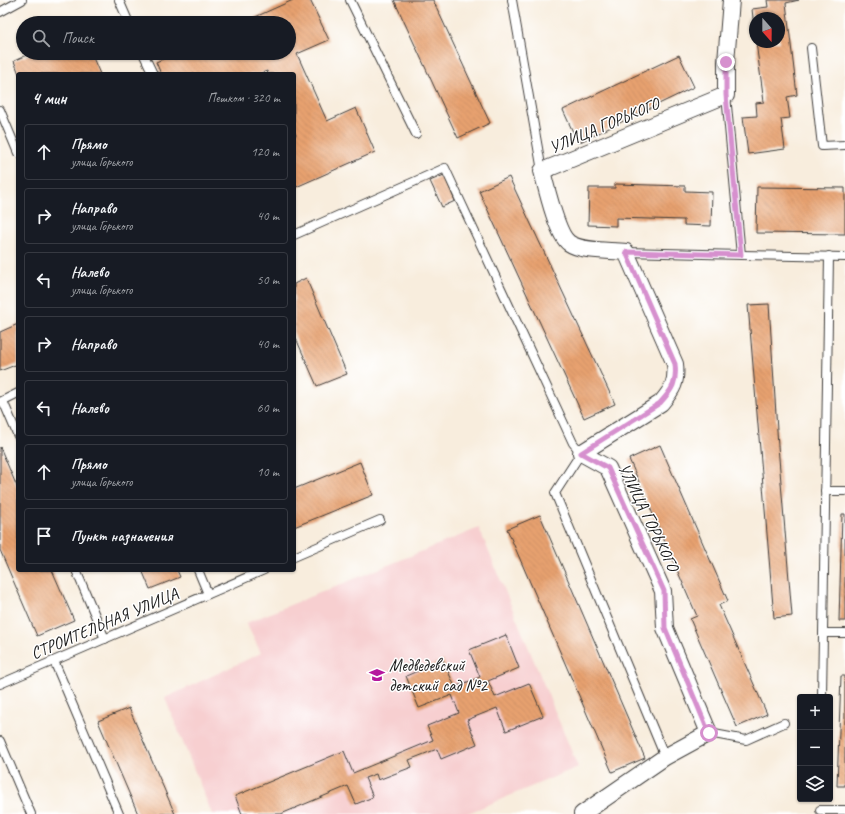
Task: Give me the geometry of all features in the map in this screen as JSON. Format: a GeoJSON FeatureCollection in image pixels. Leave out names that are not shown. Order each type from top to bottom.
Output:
{"type":"FeatureCollection","features":[{"type":"Feature","properties":{"kind":"street"},"geometry":{"type":"LineString","coordinates":[[726,95],[726,62],[731,0]]}},
{"type":"Feature","properties":{"kind":"street","name":"УЛИЦА ГОРЬКОГО"},"geometry":{"type":"LineString","coordinates":[[626,252],[582,248],[568,243],[560,233],[542,171],[726,95]]}},
{"type":"Feature","properties":{"kind":"street"},"geometry":{"type":"LineString","coordinates":[[581,453],[660,403],[674,385],[676,374],[675,364],[626,252]]}},
{"type":"Feature","properties":{"kind":"street","name":"УЛИЦА ГОРЬКОГО"},"geometry":{"type":"LineString","coordinates":[[581,453],[608,468],[664,591],[665,628],[709,733]]}},
{"type":"Feature","properties":{"kind":"street"},"geometry":{"type":"LineString","coordinates":[[582,814],[665,757],[709,733]]}},
{"type":"Feature","properties":{"kind":"lane"},"geometry":{"type":"LineString","coordinates":[[0,12],[22,0]]}},
{"type":"Feature","properties":{"kind":"lane"},"geometry":{"type":"LineString","coordinates":[[119,0],[126,16]]}},
{"type":"Feature","properties":{"kind":"lane"},"geometry":{"type":"LineString","coordinates":[[350,0],[416,134]]}},
{"type":"Feature","properties":{"kind":"lane"},"geometry":{"type":"LineString","coordinates":[[512,0],[542,171]]}},
{"type":"Feature","properties":{"kind":"lane"},"geometry":{"type":"LineString","coordinates":[[811,48],[822,146],[845,145]]}},
{"type":"Feature","properties":{"kind":"lane"},"geometry":{"type":"LineString","coordinates":[[146,60],[152,72]]}},
{"type":"Feature","properties":{"kind":"lane"},"geometry":{"type":"LineString","coordinates":[[726,95],[741,255]]}},
{"type":"Feature","properties":{"kind":"lane"},"geometry":{"type":"LineString","coordinates":[[0,110],[16,148]]}},
{"type":"Feature","properties":{"kind":"lane"},"geometry":{"type":"LineString","coordinates":[[296,234],[444,168],[573,443],[581,453],[556,492],[665,757]]}},
{"type":"Feature","properties":{"kind":"lane"},"geometry":{"type":"LineString","coordinates":[[626,252],[845,256]]}},
{"type":"Feature","properties":{"kind":"lane"},"geometry":{"type":"LineString","coordinates":[[822,694],[829,256]]}},
{"type":"Feature","properties":{"kind":"lane"},"geometry":{"type":"LineString","coordinates":[[16,394],[2,401],[16,432]]}},
{"type":"Feature","properties":{"kind":"lane"},"geometry":{"type":"LineString","coordinates":[[825,491],[845,491]]}},
{"type":"Feature","properties":{"kind":"lane"},"geometry":{"type":"LineString","coordinates":[[296,556],[380,520]]}},
{"type":"Feature","properties":{"kind":"lane"},"geometry":{"type":"LineString","coordinates":[[77,572],[105,639]]}},
{"type":"Feature","properties":{"kind":"lane"},"geometry":{"type":"LineString","coordinates":[[199,572],[208,594]]}},
{"type":"Feature","properties":{"kind":"lane","name":"СТРОИТЕЛЬНАЯ УЛИЦА"},"geometry":{"type":"LineString","coordinates":[[0,684],[259,572]]}},
{"type":"Feature","properties":{"kind":"lane"},"geometry":{"type":"LineString","coordinates":[[824,633],[845,633]]}},
{"type":"Feature","properties":{"kind":"lane"},"geometry":{"type":"LineString","coordinates":[[54,661],[119,814]]}},
{"type":"Feature","properties":{"kind":"lane"},"geometry":{"type":"LineString","coordinates":[[709,733],[746,740],[784,723]]}},
{"type":"Feature","properties":{"kind":"lane"},"geometry":{"type":"LineString","coordinates":[[0,741],[31,814]]}},
{"type":"Feature","properties":{"kind":"lane"},"geometry":{"type":"LineString","coordinates":[[820,810],[845,810]]}},
{"type":"Feature","properties":{"kind":"shaded area","name":"Медведевский детский сад №2"},"geometry":{"type":"Polygon","coordinates":[[[479,528],[578,767],[466,814],[212,814],[165,698],[261,653],[246,623],[479,528]]]}},
{"type":"Feature","properties":{"kind":"building"},"geometry":{"type":"Polygon","coordinates":[[[293,0],[310,0],[329,40],[297,54],[327,121],[356,108],[375,152],[296,187],[296,72],[160,72],[156,62],[160,60],[296,60],[296,16],[258,16],[293,0]]]}},
{"type":"Feature","properties":{"kind":"building"},"geometry":{"type":"Polygon","coordinates":[[[394,0],[433,0],[490,123],[458,138],[394,0]]]}},
{"type":"Feature","properties":{"kind":"building"},"geometry":{"type":"Polygon","coordinates":[[[767,0],[799,0],[786,3],[797,95],[787,97],[790,118],[781,119],[785,149],[748,154],[743,117],[757,116],[756,103],[764,102],[757,48],[785,48],[785,12],[752,12],[752,9],[768,7],[767,0]]]}},
{"type":"Feature","properties":{"kind":"building"},"geometry":{"type":"Polygon","coordinates":[[[679,55],[694,87],[578,143],[563,110],[679,55]]]}},
{"type":"Feature","properties":{"kind":"building"},"geometry":{"type":"Polygon","coordinates":[[[94,60],[99,72],[18,72],[14,61],[94,60]]]}},
{"type":"Feature","properties":{"kind":"building"},"geometry":{"type":"Polygon","coordinates":[[[444,175],[455,201],[442,207],[430,181],[444,175]]]}},
{"type":"Feature","properties":{"kind":"building"},"geometry":{"type":"Polygon","coordinates":[[[509,177],[615,404],[584,418],[479,191],[509,177]]]}},
{"type":"Feature","properties":{"kind":"building"},"geometry":{"type":"Polygon","coordinates":[[[615,184],[685,186],[685,191],[712,192],[711,226],[684,225],[684,220],[616,218],[616,226],[588,225],[589,188],[615,188],[615,184]]]}},
{"type":"Feature","properties":{"kind":"building"},"geometry":{"type":"Polygon","coordinates":[[[757,187],[845,188],[845,234],[756,233],[757,187]]]}},
{"type":"Feature","properties":{"kind":"building"},"geometry":{"type":"Polygon","coordinates":[[[306,278],[347,374],[317,386],[296,339],[296,283],[306,278]]]}},
{"type":"Feature","properties":{"kind":"building"},"geometry":{"type":"Polygon","coordinates":[[[769,304],[778,446],[792,616],[774,618],[748,305],[769,304]]]}},
{"type":"Feature","properties":{"kind":"building"},"geometry":{"type":"Polygon","coordinates":[[[16,325],[16,365],[0,371],[0,332],[16,325]]]}},
{"type":"Feature","properties":{"kind":"building"},"geometry":{"type":"Polygon","coordinates":[[[660,445],[728,601],[719,605],[767,714],[737,727],[690,619],[697,616],[629,459],[660,445]]]}},
{"type":"Feature","properties":{"kind":"building"},"geometry":{"type":"Polygon","coordinates":[[[0,447],[16,484],[16,572],[53,572],[74,620],[37,636],[0,550],[0,447]]]}},
{"type":"Feature","properties":{"kind":"building"},"geometry":{"type":"Polygon","coordinates":[[[360,462],[373,495],[296,526],[296,488],[360,462]]]}},
{"type":"Feature","properties":{"kind":"building"},"geometry":{"type":"Polygon","coordinates":[[[842,514],[845,514],[845,621],[839,621],[842,514]]]}},
{"type":"Feature","properties":{"kind":"building"},"geometry":{"type":"Polygon","coordinates":[[[540,515],[645,758],[612,772],[507,529],[540,515]]]}},
{"type":"Feature","properties":{"kind":"building"},"geometry":{"type":"Polygon","coordinates":[[[143,572],[178,572],[180,577],[150,589],[143,572]]]}},
{"type":"Feature","properties":{"kind":"building"},"geometry":{"type":"Polygon","coordinates":[[[506,635],[519,668],[488,681],[495,697],[529,683],[543,716],[506,731],[497,708],[467,720],[477,744],[441,759],[437,749],[409,760],[412,767],[378,780],[376,774],[365,778],[373,797],[356,804],[348,786],[281,814],[242,814],[235,796],[344,751],[353,773],[433,740],[427,726],[459,713],[452,695],[419,708],[406,676],[443,660],[455,687],[480,677],[469,650],[506,635]]]}},
{"type":"Feature","properties":{"kind":"building"},"geometry":{"type":"Polygon","coordinates":[[[841,676],[845,676],[845,786],[837,786],[841,676]]]}},
{"type":"Feature","properties":{"kind":"building"},"geometry":{"type":"Polygon","coordinates":[[[129,708],[175,814],[138,814],[98,721],[129,708]]]}},
{"type":"Feature","properties":{"kind":"place","name":"Медведевский детский сад №2"},"geometry":{"type":"Point","coordinates":[377,675]}},
{"type":"Feature","properties":{"kind":"route"},"geometry":{"type":"LineString","coordinates":[[709,733],[665,628],[664,591],[608,468],[581,453],[660,403],[674,385],[676,374],[675,364],[626,252],[741,255],[726,95],[726,62]]}}]}
